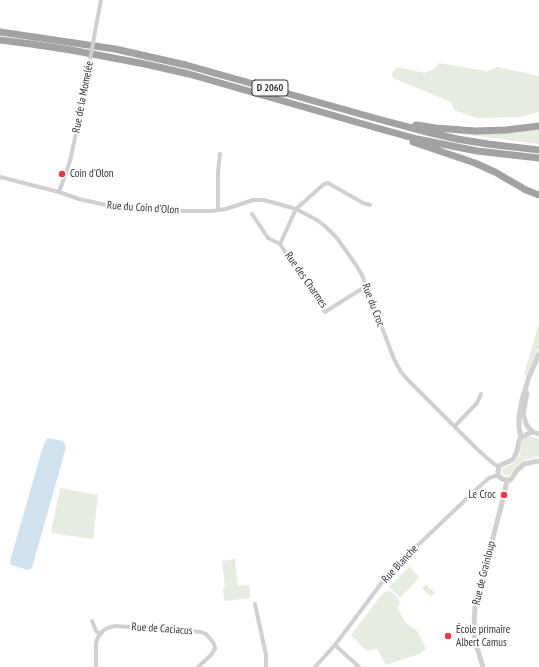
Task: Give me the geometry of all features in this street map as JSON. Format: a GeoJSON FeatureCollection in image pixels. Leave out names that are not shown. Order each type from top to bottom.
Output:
{"type":"FeatureCollection","features":[{"type":"Feature","properties":{"kind":"highway","name":"D 2060"},"geometry":{"type":"LineString","coordinates":[[0,32],[115,49],[223,74],[343,110],[457,139],[539,150]]}},
{"type":"Feature","properties":{"kind":"highway","name":"D 2060"},"geometry":{"type":"LineString","coordinates":[[0,40],[106,56],[189,74],[417,139],[477,151],[539,158]]}},
{"type":"Feature","properties":{"kind":"highway"},"geometry":{"type":"LineString","coordinates":[[343,110],[374,115],[422,126],[457,130],[506,130],[539,126]]}},
{"type":"Feature","properties":{"kind":"highway"},"geometry":{"type":"LineString","coordinates":[[377,128],[398,138],[475,163],[495,172],[526,190],[539,200]]}},
{"type":"Feature","properties":{"kind":"highway"},"geometry":{"type":"LineString","coordinates":[[526,190],[539,195]]}},
{"type":"Feature","properties":{"kind":"street","name":"Rue de la Momelée"},"geometry":{"type":"LineString","coordinates":[[59,192],[70,161],[101,0]]}},
{"type":"Feature","properties":{"kind":"street"},"geometry":{"type":"LineString","coordinates":[[218,210],[218,172],[220,154]]}},
{"type":"Feature","properties":{"kind":"street","name":"Rue du Coin d'Olon"},"geometry":{"type":"LineString","coordinates":[[0,177],[59,192],[79,199],[115,207],[185,211],[218,210]]}},
{"type":"Feature","properties":{"kind":"street"},"geometry":{"type":"LineString","coordinates":[[296,209],[328,182],[363,203],[370,205]]}},
{"type":"Feature","properties":{"kind":"street","name":"Rue du Croc"},"geometry":{"type":"LineString","coordinates":[[218,210],[258,199],[272,201],[296,209],[317,220],[326,227],[337,238],[362,275],[394,359],[401,372],[477,449],[499,467]]}},
{"type":"Feature","properties":{"kind":"street","name":"Rue des Charmes"},"geometry":{"type":"LineString","coordinates":[[296,209],[280,244],[325,312],[366,286]]}},
{"type":"Feature","properties":{"kind":"street"},"geometry":{"type":"LineString","coordinates":[[252,214],[268,238],[280,244]]}},
{"type":"Feature","properties":{"kind":"street"},"geometry":{"type":"LineString","coordinates":[[521,438],[519,416],[522,400],[529,377],[539,354]]}},
{"type":"Feature","properties":{"kind":"street"},"geometry":{"type":"LineString","coordinates":[[536,433],[527,426],[523,414],[528,389],[539,362]]}},
{"type":"Feature","properties":{"kind":"street"},"geometry":{"type":"LineString","coordinates":[[455,426],[477,403],[481,394]]}},
{"type":"Feature","properties":{"kind":"street"},"geometry":{"type":"LineString","coordinates":[[536,433],[527,434],[521,438],[516,455],[512,460],[499,467],[498,475],[502,479],[507,480],[512,478],[517,470],[524,464],[539,460]]}},
{"type":"Feature","properties":{"kind":"street","name":"Rue Blanche"},"geometry":{"type":"LineString","coordinates":[[315,667],[335,645],[396,566],[480,486],[489,478],[498,475]]}},
{"type":"Feature","properties":{"kind":"street","name":"Rue de Grainloup"},"geometry":{"type":"LineString","coordinates":[[483,667],[475,641],[475,607],[507,480]]}},
{"type":"Feature","properties":{"kind":"street"},"geometry":{"type":"LineString","coordinates":[[255,604],[266,656],[266,667]]}},
{"type":"Feature","properties":{"kind":"street"},"geometry":{"type":"LineString","coordinates":[[92,621],[96,631],[100,634],[96,644],[96,667]]}},
{"type":"Feature","properties":{"kind":"street","name":"Rue de Caciacus"},"geometry":{"type":"LineString","coordinates":[[100,634],[107,629],[116,626],[201,632],[206,634],[212,641],[215,649],[211,655],[198,667]]}},
{"type":"Feature","properties":{"kind":"street"},"geometry":{"type":"LineString","coordinates":[[335,645],[359,667]]}},
{"type":"Feature","properties":{"kind":"shaded area"},"geometry":{"type":"Polygon","coordinates":[[[439,63],[487,71],[498,67],[539,76],[539,112],[520,117],[477,118],[454,110],[451,102],[393,78],[392,73],[397,67],[425,73],[434,69],[439,63]]]}},
{"type":"Feature","properties":{"kind":"shaded area"},"geometry":{"type":"Polygon","coordinates":[[[539,129],[539,144],[454,133],[456,132],[539,129]]]}},
{"type":"Feature","properties":{"kind":"shaded area"},"geometry":{"type":"Polygon","coordinates":[[[539,323],[539,348],[527,375],[524,374],[539,323]]]}},
{"type":"Feature","properties":{"kind":"shaded area"},"geometry":{"type":"Polygon","coordinates":[[[530,436],[539,439],[539,456],[524,460],[516,466],[510,475],[504,475],[502,470],[514,463],[520,454],[521,444],[525,437],[530,436]]]}},
{"type":"Feature","properties":{"kind":"shaded area"},"geometry":{"type":"Polygon","coordinates":[[[60,488],[98,495],[93,539],[51,533],[60,488]]]}},
{"type":"Feature","properties":{"kind":"shaded area"},"geometry":{"type":"Polygon","coordinates":[[[235,559],[238,586],[249,585],[250,598],[224,601],[223,588],[225,587],[222,561],[235,559]]]}},
{"type":"Feature","properties":{"kind":"shaded area"},"geometry":{"type":"Polygon","coordinates":[[[409,567],[420,577],[400,598],[389,587],[409,567]]]}},
{"type":"Feature","properties":{"kind":"shaded area"},"geometry":{"type":"Polygon","coordinates":[[[426,584],[435,593],[431,597],[422,589],[426,584]]]}},
{"type":"Feature","properties":{"kind":"shaded area"},"geometry":{"type":"Polygon","coordinates":[[[388,591],[392,592],[398,598],[400,603],[397,607],[405,622],[417,631],[426,649],[419,654],[386,665],[377,649],[366,651],[351,635],[383,593],[388,591]]]}},
{"type":"Feature","properties":{"kind":"water"},"geometry":{"type":"Polygon","coordinates":[[[48,438],[63,441],[66,447],[32,568],[28,570],[11,565],[10,561],[44,443],[48,438]]]}},
{"type":"Feature","properties":{"kind":"place","name":"Coin d'Olon"},"geometry":{"type":"Point","coordinates":[62,174]}},
{"type":"Feature","properties":{"kind":"place","name":"Le Croc"},"geometry":{"type":"Point","coordinates":[504,495]}},
{"type":"Feature","properties":{"kind":"place","name":"École primaire Albert Camus"},"geometry":{"type":"Point","coordinates":[448,636]}}]}
